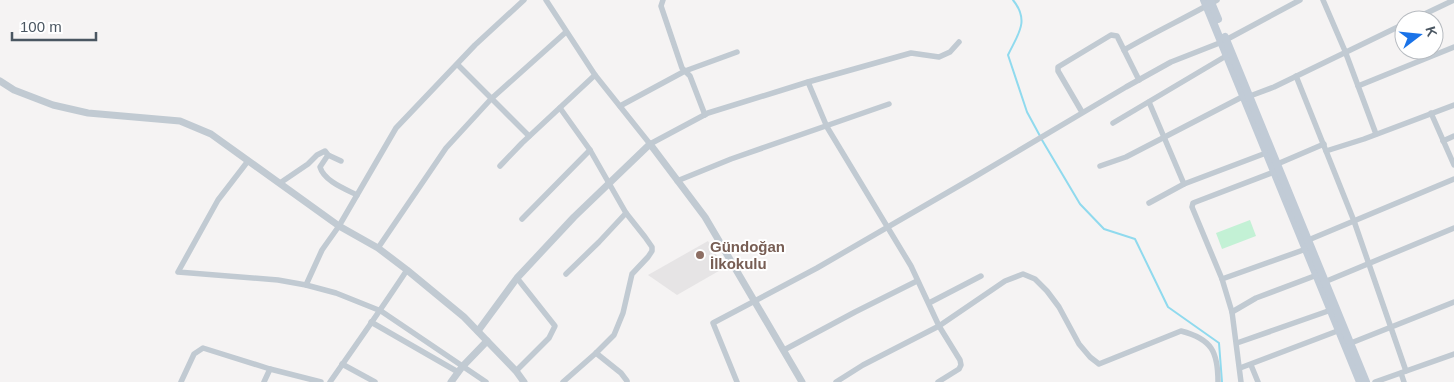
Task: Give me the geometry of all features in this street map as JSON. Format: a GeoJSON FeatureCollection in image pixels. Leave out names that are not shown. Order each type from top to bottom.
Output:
{"type":"FeatureCollection","features":[{"type":"Feature","properties":{"kind":"main road"},"geometry":{"type":"LineString","coordinates":[[1210,2],[1274,167],[1321,280],[1351,343],[1366,382]]}},
{"type":"Feature","properties":{"kind":"main road"},"geometry":{"type":"LineString","coordinates":[[1224,40],[1226,56],[1246,96],[1266,153],[1274,167]]}},
{"type":"Feature","properties":{"kind":"main road"},"geometry":{"type":"LineString","coordinates":[[1321,280],[1360,382]]}},
{"type":"Feature","properties":{"kind":"street"},"geometry":{"type":"LineString","coordinates":[[306,285],[322,250],[339,226],[396,128],[475,45],[524,0]]}},
{"type":"Feature","properties":{"kind":"street"},"geometry":{"type":"LineString","coordinates":[[546,0],[595,75],[705,217],[784,350],[799,381]]}},
{"type":"Feature","properties":{"kind":"street"},"geometry":{"type":"LineString","coordinates":[[663,0],[661,6],[682,68],[690,76],[705,115]]}},
{"type":"Feature","properties":{"kind":"street"},"geometry":{"type":"LineString","coordinates":[[737,382],[713,323],[817,268],[1139,80],[1172,62],[1224,40],[1300,0]]}},
{"type":"Feature","properties":{"kind":"street"},"geometry":{"type":"LineString","coordinates":[[1323,0],[1345,51],[1376,134]]}},
{"type":"Feature","properties":{"kind":"street"},"geometry":{"type":"LineString","coordinates":[[1433,10],[1454,0]]}},
{"type":"Feature","properties":{"kind":"street"},"geometry":{"type":"LineString","coordinates":[[1124,50],[1210,2]]}},
{"type":"Feature","properties":{"kind":"street"},"geometry":{"type":"LineString","coordinates":[[1100,166],[1126,157],[1246,96],[1274,87],[1394,29]]}},
{"type":"Feature","properties":{"kind":"street"},"geometry":{"type":"LineString","coordinates":[[378,248],[446,148],[491,99],[566,32]]}},
{"type":"Feature","properties":{"kind":"street"},"geometry":{"type":"LineString","coordinates":[[1082,112],[1058,71],[1058,67],[1111,34],[1117,36],[1139,80]]}},
{"type":"Feature","properties":{"kind":"street"},"geometry":{"type":"LineString","coordinates":[[478,331],[517,278],[574,217],[650,144],[705,115],[808,82],[912,53],[939,57],[950,52],[959,42]]}},
{"type":"Feature","properties":{"kind":"street"},"geometry":{"type":"LineString","coordinates":[[1358,86],[1454,47]]}},
{"type":"Feature","properties":{"kind":"street"},"geometry":{"type":"LineString","coordinates":[[620,106],[685,71],[737,52]]}},
{"type":"Feature","properties":{"kind":"street"},"geometry":{"type":"LineString","coordinates":[[1113,123],[1226,56]]}},
{"type":"Feature","properties":{"kind":"street"},"geometry":{"type":"LineString","coordinates":[[458,65],[529,136]]}},
{"type":"Feature","properties":{"kind":"street"},"geometry":{"type":"LineString","coordinates":[[500,166],[529,136],[595,75]]}},
{"type":"Feature","properties":{"kind":"street"},"geometry":{"type":"LineString","coordinates":[[1296,76],[1354,221],[1367,263],[1392,327],[1404,382]]}},
{"type":"Feature","properties":{"kind":"street"},"geometry":{"type":"LineString","coordinates":[[0,81],[14,90],[35,99],[72,110],[180,121],[211,134],[339,226],[378,248],[407,270],[478,331],[524,382]]}},
{"type":"Feature","properties":{"kind":"street"},"geometry":{"type":"LineString","coordinates":[[808,82],[827,127],[911,266],[939,326],[960,360],[961,366],[959,369],[938,382]]}},
{"type":"Feature","properties":{"kind":"street"},"geometry":{"type":"LineString","coordinates":[[1149,102],[1184,184]]}},
{"type":"Feature","properties":{"kind":"street"},"geometry":{"type":"LineString","coordinates":[[677,181],[731,159],[889,104]]}},
{"type":"Feature","properties":{"kind":"street"},"geometry":{"type":"LineString","coordinates":[[1326,151],[1454,105]]}},
{"type":"Feature","properties":{"kind":"street"},"geometry":{"type":"LineString","coordinates":[[560,108],[590,150],[626,213],[646,237],[652,251],[648,258],[632,274],[623,313],[614,335],[563,382]]}},
{"type":"Feature","properties":{"kind":"street"},"geometry":{"type":"LineString","coordinates":[[1431,113],[1454,166]]}},
{"type":"Feature","properties":{"kind":"street"},"geometry":{"type":"LineString","coordinates":[[1443,141],[1454,136]]}},
{"type":"Feature","properties":{"kind":"street"},"geometry":{"type":"LineString","coordinates":[[1241,382],[1232,312],[1222,279],[1192,208],[1193,203],[1324,144]]}},
{"type":"Feature","properties":{"kind":"street"},"geometry":{"type":"LineString","coordinates":[[522,219],[590,150]]}},
{"type":"Feature","properties":{"kind":"street"},"geometry":{"type":"LineString","coordinates":[[280,183],[324,152],[341,160]]}},
{"type":"Feature","properties":{"kind":"street"},"geometry":{"type":"LineString","coordinates":[[1149,204],[1184,184],[1266,153]]}},
{"type":"Feature","properties":{"kind":"street"},"geometry":{"type":"LineString","coordinates":[[328,155],[320,167],[322,174],[357,195]]}},
{"type":"Feature","properties":{"kind":"street"},"geometry":{"type":"LineString","coordinates":[[248,161],[218,200],[178,272],[278,280],[336,293],[381,311],[460,369]]}},
{"type":"Feature","properties":{"kind":"street"},"geometry":{"type":"LineString","coordinates":[[1222,279],[1454,179]]}},
{"type":"Feature","properties":{"kind":"street"},"geometry":{"type":"LineString","coordinates":[[566,274],[626,213]]}},
{"type":"Feature","properties":{"kind":"street"},"geometry":{"type":"LineString","coordinates":[[1232,312],[1256,298],[1321,280],[1454,228]]}},
{"type":"Feature","properties":{"kind":"street"},"geometry":{"type":"LineString","coordinates":[[330,382],[371,322],[381,311],[407,270]]}},
{"type":"Feature","properties":{"kind":"street"},"geometry":{"type":"LineString","coordinates":[[836,382],[863,365],[939,326],[1004,281],[1023,274],[1036,279],[1047,291],[1079,344],[1099,364],[1181,331],[1194,334],[1208,344],[1215,352],[1218,382]]}},
{"type":"Feature","properties":{"kind":"street"},"geometry":{"type":"LineString","coordinates":[[929,303],[981,276]]}},
{"type":"Feature","properties":{"kind":"street"},"geometry":{"type":"LineString","coordinates":[[516,371],[549,338],[555,326],[517,278]]}},
{"type":"Feature","properties":{"kind":"street"},"geometry":{"type":"LineString","coordinates":[[784,350],[917,280]]}},
{"type":"Feature","properties":{"kind":"street"},"geometry":{"type":"LineString","coordinates":[[1351,343],[1454,302]]}},
{"type":"Feature","properties":{"kind":"street"},"geometry":{"type":"LineString","coordinates":[[1236,343],[1331,310]]}},
{"type":"Feature","properties":{"kind":"street"},"geometry":{"type":"LineString","coordinates":[[371,322],[486,382]]}},
{"type":"Feature","properties":{"kind":"street"},"geometry":{"type":"LineString","coordinates":[[1240,368],[1340,330]]}},
{"type":"Feature","properties":{"kind":"street"},"geometry":{"type":"LineString","coordinates":[[452,382],[460,369],[487,341]]}},
{"type":"Feature","properties":{"kind":"street"},"geometry":{"type":"LineString","coordinates":[[181,382],[194,354],[203,348],[270,369],[321,382]]}},
{"type":"Feature","properties":{"kind":"street"},"geometry":{"type":"LineString","coordinates":[[596,353],[621,373],[628,382]]}},
{"type":"Feature","properties":{"kind":"street"},"geometry":{"type":"LineString","coordinates":[[1375,382],[1454,354]]}},
{"type":"Feature","properties":{"kind":"street"},"geometry":{"type":"LineString","coordinates":[[342,364],[375,382]]}},
{"type":"Feature","properties":{"kind":"street"},"geometry":{"type":"LineString","coordinates":[[1252,365],[1258,382]]}},
{"type":"Feature","properties":{"kind":"street"},"geometry":{"type":"LineString","coordinates":[[264,382],[270,369]]}},
{"type":"Feature","properties":{"kind":"shaded area","name":"Gündoğan İlkokulu"},"geometry":{"type":"Polygon","coordinates":[[[708,241],[724,268],[677,295],[648,275],[708,241]]]}},
{"type":"Feature","properties":{"kind":"green space"},"geometry":{"type":"Polygon","coordinates":[[[1250,220],[1256,236],[1222,249],[1216,233],[1250,220]]]}},
{"type":"Feature","properties":{"kind":"waterway"},"geometry":{"type":"LineString","coordinates":[[1013,0],[1021,14],[1022,21],[1021,28],[1008,55],[1027,112],[1040,136]]}},
{"type":"Feature","properties":{"kind":"waterway"},"geometry":{"type":"LineString","coordinates":[[1042,140],[1080,204],[1104,229],[1135,239],[1168,307],[1219,343],[1222,382]]}},
{"type":"Feature","properties":{"kind":"place","name":"Gündoğan İlkokulu"},"geometry":{"type":"Point","coordinates":[700,255]}}]}
